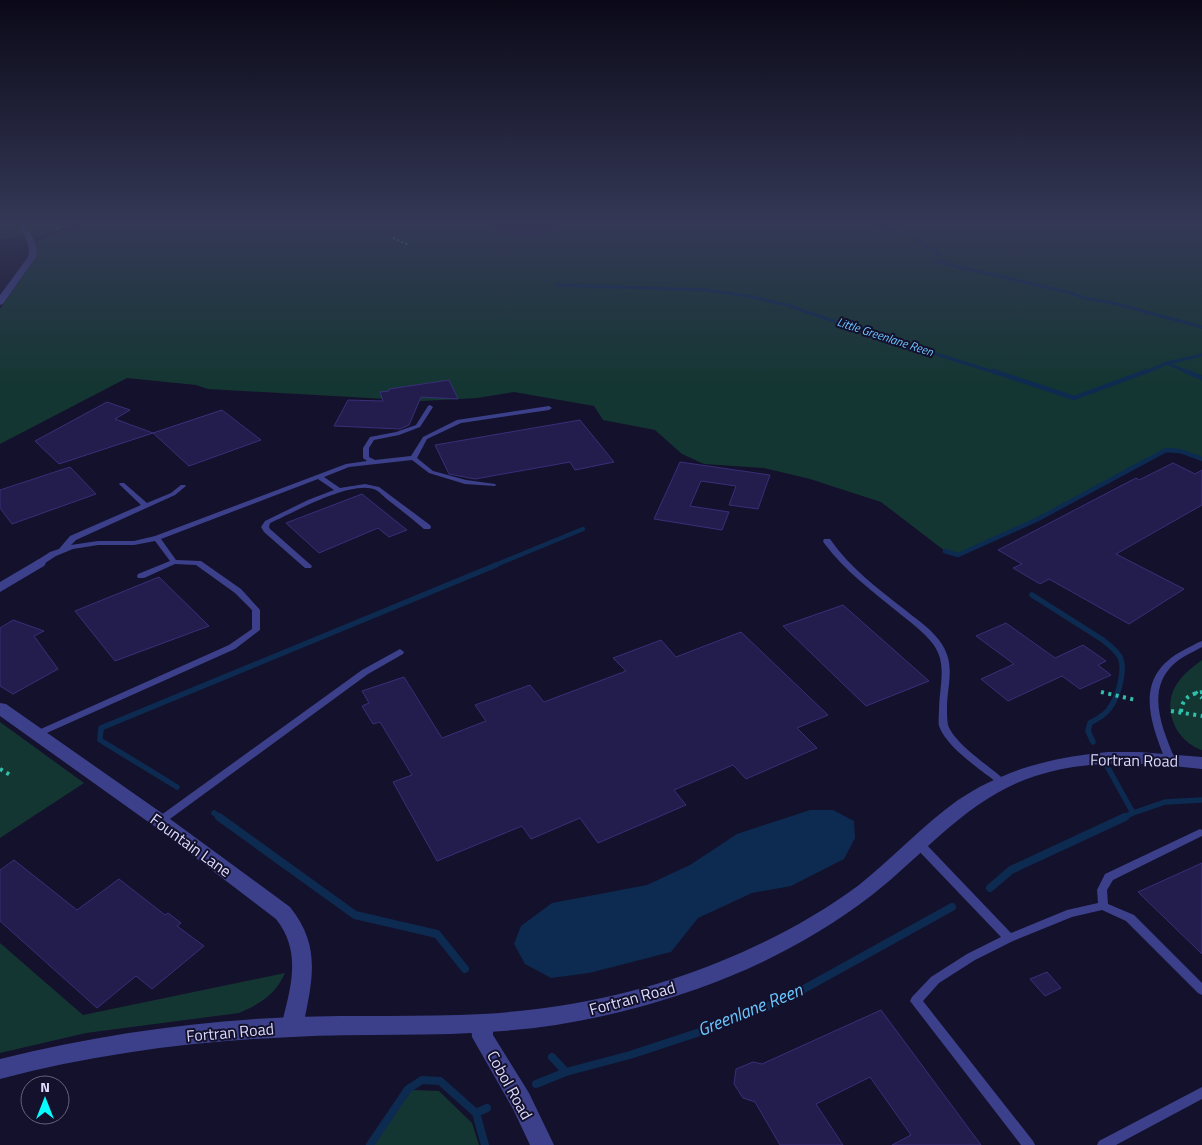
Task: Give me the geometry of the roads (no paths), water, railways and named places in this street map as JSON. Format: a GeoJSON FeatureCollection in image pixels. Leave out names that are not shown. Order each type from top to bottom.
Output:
{"type":"FeatureCollection","features":[{"type":"Feature","properties":{"kind":"street"},"geometry":{"type":"LineString","coordinates":[[0,302],[17,276]]}},
{"type":"Feature","properties":{"kind":"street"},"geometry":{"type":"LineString","coordinates":[[0,588],[39,563]]}},
{"type":"Feature","properties":{"kind":"street","name":"Fountain Lane"},"geometry":{"type":"LineString","coordinates":[[0,708],[160,821],[283,913],[293,923],[303,950],[302,969],[292,1027]]}},
{"type":"Feature","properties":{"kind":"street","name":"Fortran Road"},"geometry":{"type":"LineString","coordinates":[[0,1069],[74,1051],[125,1042],[220,1031],[292,1027],[482,1024],[583,1011],[639,998],[694,982],[724,970],[768,950],[816,924],[853,899],[962,807],[982,792],[1002,782],[1049,765],[1083,758],[1115,756],[1202,763]]}},
{"type":"Feature","properties":{"kind":"street","name":"Cobol Road"},"geometry":{"type":"LineString","coordinates":[[482,1024],[483,1037],[521,1101],[542,1145]]}},
{"type":"Feature","properties":{"kind":"lane"},"geometry":{"type":"LineString","coordinates":[[372,461],[366,458],[366,448],[372,438],[397,434],[418,426],[430,406]]}},
{"type":"Feature","properties":{"kind":"lane"},"geometry":{"type":"LineString","coordinates":[[413,458],[425,438],[459,421],[549,408]]}},
{"type":"Feature","properties":{"kind":"lane"},"geometry":{"type":"LineString","coordinates":[[39,563],[61,551],[82,545],[134,543],[157,538],[348,464],[413,458],[431,472],[465,482],[493,486]]}},
{"type":"Feature","properties":{"kind":"lane"},"geometry":{"type":"LineString","coordinates":[[319,476],[339,491]]}},
{"type":"Feature","properties":{"kind":"lane"},"geometry":{"type":"LineString","coordinates":[[122,484],[146,506]]}},
{"type":"Feature","properties":{"kind":"lane"},"geometry":{"type":"LineString","coordinates":[[308,566],[267,530],[267,522],[339,491],[368,485],[377,488],[427,527]]}},
{"type":"Feature","properties":{"kind":"lane"},"geometry":{"type":"LineString","coordinates":[[61,551],[73,538],[174,494],[183,486]]}},
{"type":"Feature","properties":{"kind":"lane"},"geometry":{"type":"LineString","coordinates":[[157,538],[174,562]]}},
{"type":"Feature","properties":{"kind":"lane"},"geometry":{"type":"LineString","coordinates":[[827,541],[838,558],[858,577],[902,610],[936,642],[945,660],[948,678],[942,704],[943,725],[956,742],[1002,782]]}},
{"type":"Feature","properties":{"kind":"lane"},"geometry":{"type":"LineString","coordinates":[[37,734],[232,647],[256,630],[256,610],[238,591],[198,563],[174,562],[141,576]]}},
{"type":"Feature","properties":{"kind":"lane"},"geometry":{"type":"LineString","coordinates":[[1170,759],[1154,712],[1155,686],[1162,671],[1171,662],[1202,644]]}},
{"type":"Feature","properties":{"kind":"lane"},"geometry":{"type":"LineString","coordinates":[[160,821],[358,678],[400,652]]}},
{"type":"Feature","properties":{"kind":"lane"},"geometry":{"type":"LineString","coordinates":[[1103,906],[1102,890],[1109,877],[1200,833]]}},
{"type":"Feature","properties":{"kind":"lane"},"geometry":{"type":"LineString","coordinates":[[919,844],[1009,938]]}},
{"type":"Feature","properties":{"kind":"lane"},"geometry":{"type":"LineString","coordinates":[[1029,1145],[916,1001],[935,980],[971,956],[1009,938],[1071,913],[1103,906],[1130,918],[1202,990]]}},
{"type":"Feature","properties":{"kind":"lane"},"geometry":{"type":"LineString","coordinates":[[1103,1145],[1202,1093]]}},
{"type":"Feature","properties":{"kind":"water"},"geometry":{"type":"Polygon","coordinates":[[[810,810],[833,810],[854,821],[855,838],[844,859],[791,886],[752,893],[698,918],[671,952],[589,973],[551,978],[525,964],[514,944],[521,926],[552,903],[647,885],[690,865],[737,834],[810,810]]]}},
{"type":"Feature","properties":{"kind":"waterway"},"geometry":{"type":"LineString","coordinates":[[1000,276],[1071,293],[1084,298],[1113,303],[1202,327]]}},
{"type":"Feature","properties":{"kind":"waterway","name":"Little Greenlane Reen"},"geometry":{"type":"LineString","coordinates":[[556,285],[707,290],[748,296],[787,305],[865,332],[997,373]]}},
{"type":"Feature","properties":{"kind":"waterway"},"geometry":{"type":"LineString","coordinates":[[1167,363],[1202,355]]}},
{"type":"Feature","properties":{"kind":"waterway","name":"Little Greenlane Reen"},"geometry":{"type":"LineString","coordinates":[[1144,373],[1167,363]]}},
{"type":"Feature","properties":{"kind":"waterway","name":"Little Greenlane Reen"},"geometry":{"type":"LineString","coordinates":[[1167,363],[1189,373]]}},
{"type":"Feature","properties":{"kind":"waterway","name":"Little Greenlane Reen"},"geometry":{"type":"LineString","coordinates":[[993,371],[1074,398],[1147,371]]}},
{"type":"Feature","properties":{"kind":"waterway","name":"Little Greenlane Reen"},"geometry":{"type":"LineString","coordinates":[[1186,371],[1202,378]]}},
{"type":"Feature","properties":{"kind":"waterway"},"geometry":{"type":"LineString","coordinates":[[945,551],[958,555],[1036,520],[1166,450],[1180,451],[1202,459]]}},
{"type":"Feature","properties":{"kind":"waterway"},"geometry":{"type":"LineString","coordinates":[[493,566],[583,529]]}},
{"type":"Feature","properties":{"kind":"waterway"},"geometry":{"type":"LineString","coordinates":[[177,787],[100,740],[101,728],[496,565]]}},
{"type":"Feature","properties":{"kind":"waterway","name":"Greenlane Reen"},"geometry":{"type":"LineString","coordinates":[[1032,595],[1103,640],[1120,657],[1122,676],[1115,698],[1105,714],[1090,723],[1088,731],[1093,742]]}},
{"type":"Feature","properties":{"kind":"waterway","name":"Greenlane Reen"},"geometry":{"type":"LineString","coordinates":[[1107,766],[1133,813]]}},
{"type":"Feature","properties":{"kind":"waterway","name":"Greenlane Reen"},"geometry":{"type":"LineString","coordinates":[[1133,813],[1165,802],[1202,800]]}},
{"type":"Feature","properties":{"kind":"waterway"},"geometry":{"type":"LineString","coordinates":[[214,813],[221,818]]}},
{"type":"Feature","properties":{"kind":"waterway","name":"Greenlane Reen"},"geometry":{"type":"LineString","coordinates":[[1122,818],[1133,813]]}},
{"type":"Feature","properties":{"kind":"waterway"},"geometry":{"type":"LineString","coordinates":[[219,817],[355,915],[437,934],[465,969]]}},
{"type":"Feature","properties":{"kind":"waterway","name":"Greenlane Reen"},"geometry":{"type":"LineString","coordinates":[[990,888],[1011,870],[1125,817]]}},
{"type":"Feature","properties":{"kind":"waterway","name":"Greenlane Reen"},"geometry":{"type":"LineString","coordinates":[[566,1072],[630,1055],[706,1030],[784,1000],[952,907]]}},
{"type":"Feature","properties":{"kind":"waterway"},"geometry":{"type":"LineString","coordinates":[[552,1057],[566,1072]]}},
{"type":"Feature","properties":{"kind":"waterway","name":"Greenlane Reen"},"geometry":{"type":"LineString","coordinates":[[536,1084],[566,1072]]}},
{"type":"Feature","properties":{"kind":"waterway","name":"Greenlane Reen"},"geometry":{"type":"LineString","coordinates":[[370,1145],[408,1089],[422,1080],[440,1081],[476,1113]]}},
{"type":"Feature","properties":{"kind":"waterway","name":"Greenlane Reen"},"geometry":{"type":"LineString","coordinates":[[476,1113],[487,1108]]}},
{"type":"Feature","properties":{"kind":"waterway","name":"Greenlane Reen"},"geometry":{"type":"LineString","coordinates":[[476,1113],[485,1145]]}}]}
